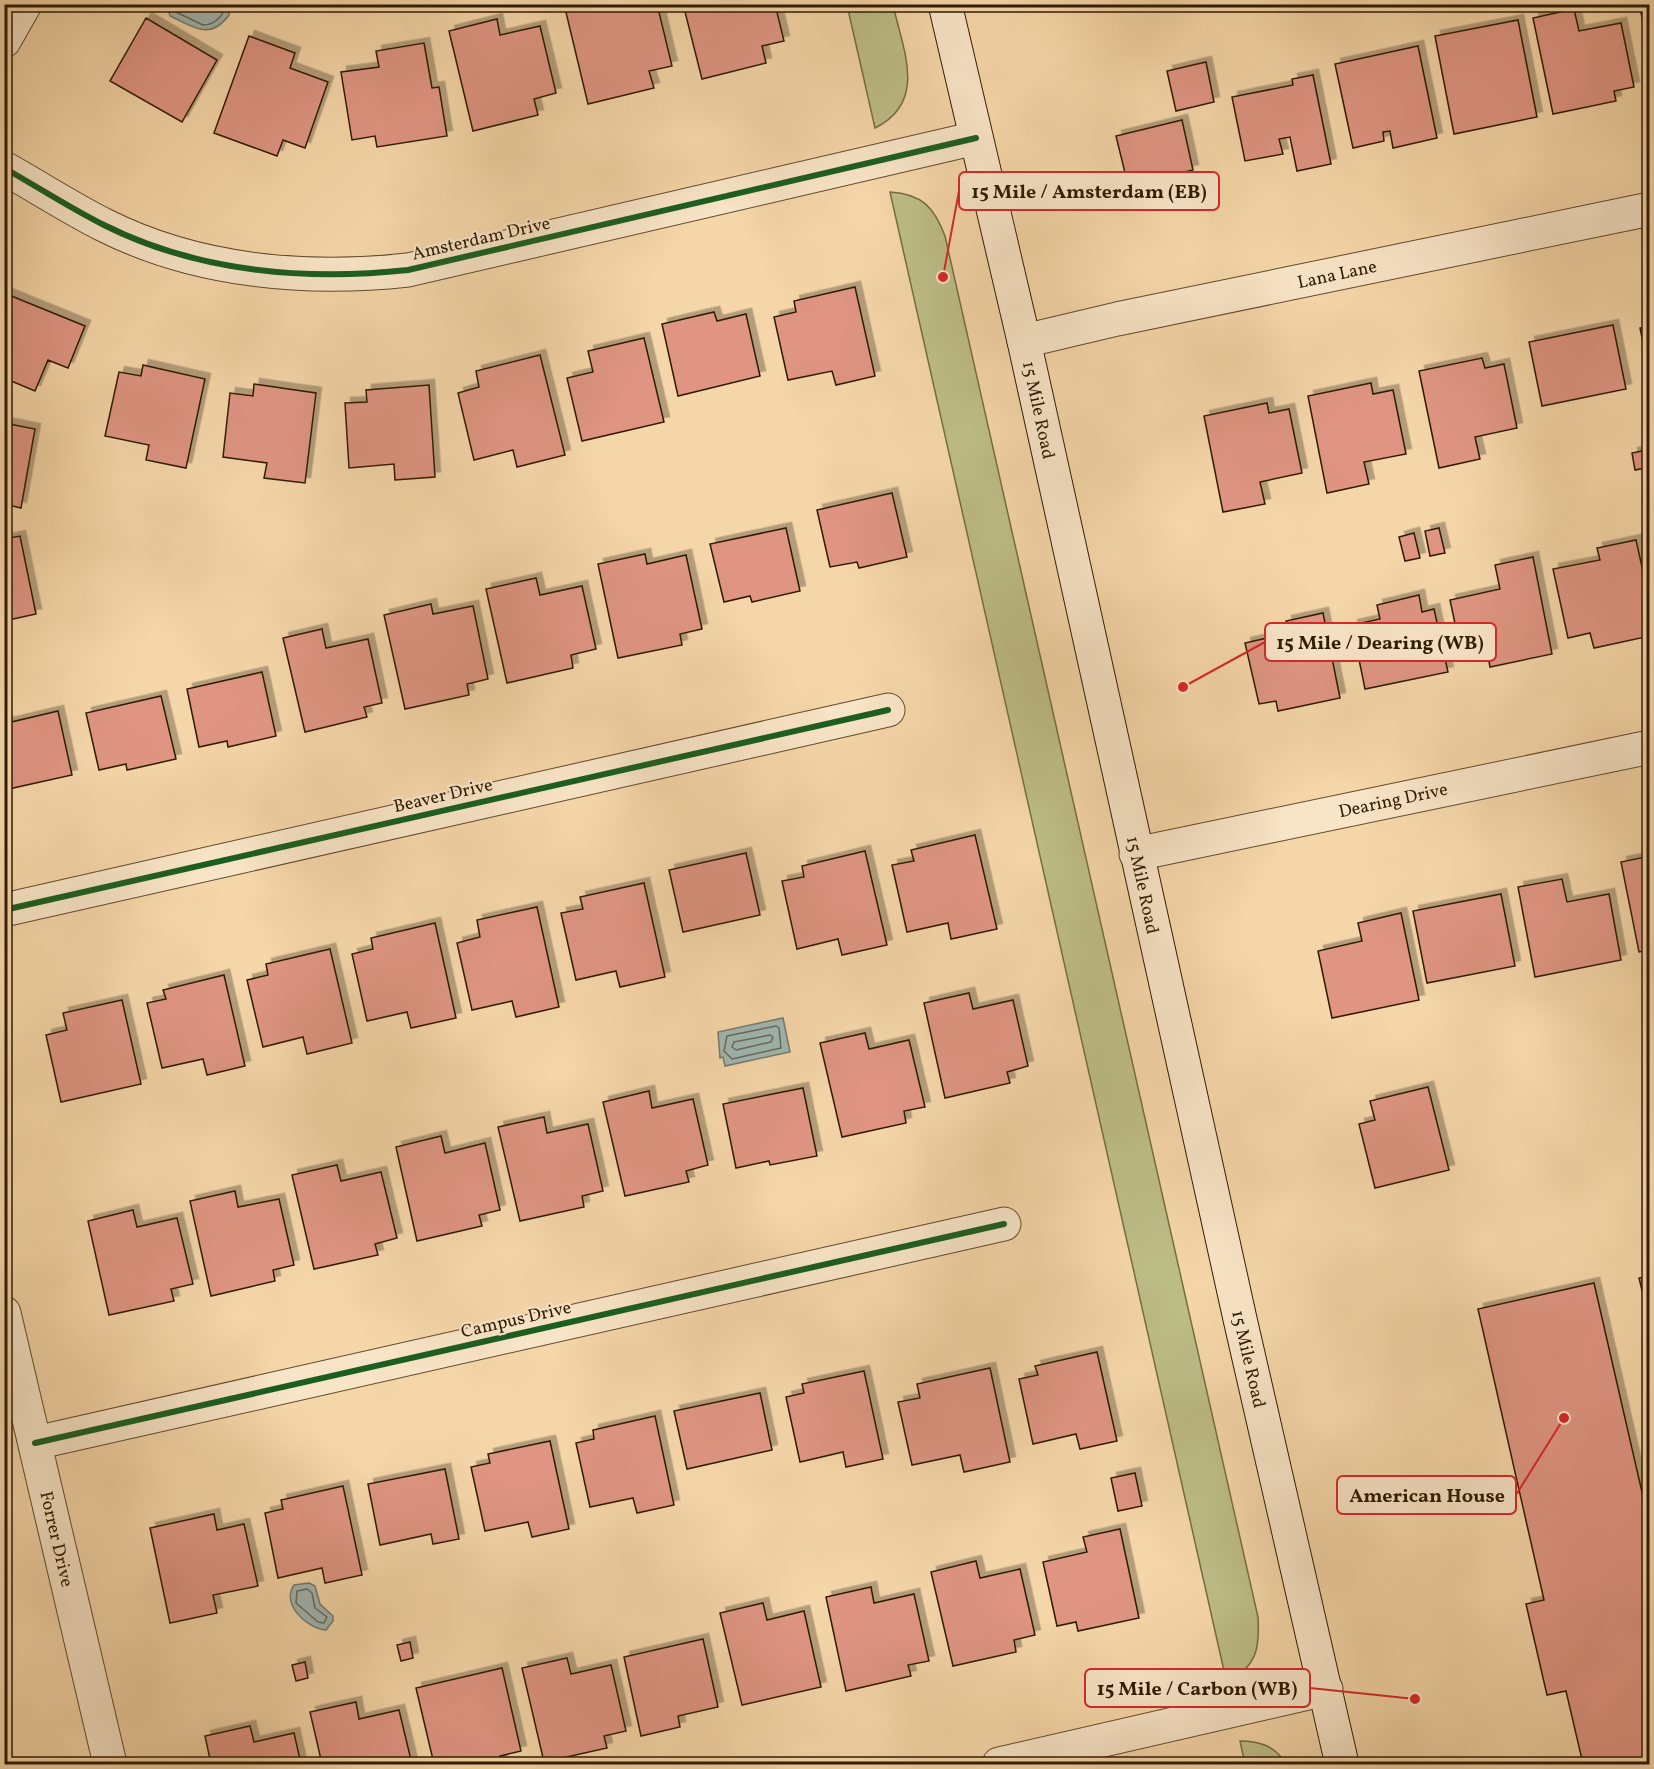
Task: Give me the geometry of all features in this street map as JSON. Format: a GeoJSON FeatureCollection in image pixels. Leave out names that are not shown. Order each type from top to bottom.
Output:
{"type":"FeatureCollection","features":[{"type":"Feature","properties":{"kind":"street"},"geometry":{"type":"LineString","coordinates":[[4,41],[25,4]]}},
{"type":"Feature","properties":{"kind":"street","name":"15 Mile Road"},"geometry":{"type":"LineString","coordinates":[[945,4],[1024,341],[1136,854],[1342,1764]]}},
{"type":"Feature","properties":{"kind":"street","name":"Amsterdam Drive"},"geometry":{"type":"LineString","coordinates":[[4,168],[105,226],[162,249],[270,272],[321,276],[363,275],[408,270],[976,138]]}},
{"type":"Feature","properties":{"kind":"street","name":"Lana Lane"},"geometry":{"type":"LineString","coordinates":[[1024,341],[1117,319],[1650,209]]}},
{"type":"Feature","properties":{"kind":"street","name":"Beaver Drive"},"geometry":{"type":"LineString","coordinates":[[4,910],[888,710]]}},
{"type":"Feature","properties":{"kind":"street","name":"Dearing Drive"},"geometry":{"type":"LineString","coordinates":[[1136,854],[1650,747]]}},
{"type":"Feature","properties":{"kind":"street","name":"Campus Drive"},"geometry":{"type":"LineString","coordinates":[[35,1443],[1004,1224]]}},
{"type":"Feature","properties":{"kind":"street","name":"Forrer Drive"},"geometry":{"type":"LineString","coordinates":[[4,1313],[110,1764]]}},
{"type":"Feature","properties":{"kind":"street"},"geometry":{"type":"LineString","coordinates":[[999,1764],[1326,1689]]}},
{"type":"Feature","properties":{"kind":"green space"},"geometry":{"type":"Polygon","coordinates":[[[847,5],[893,5],[906,57],[907,90],[902,104],[891,117],[875,128],[847,5]]]}},
{"type":"Feature","properties":{"kind":"green space"},"geometry":{"type":"Polygon","coordinates":[[[890,192],[919,199],[936,217],[945,236],[1258,1617],[1258,1639],[1254,1656],[1244,1670],[1227,1684],[890,192]]]}},
{"type":"Feature","properties":{"kind":"green space"},"geometry":{"type":"Polygon","coordinates":[[[1240,1741],[1254,1742],[1272,1749],[1286,1764],[1245,1764],[1240,1741]]]}},
{"type":"Feature","properties":{"kind":"water"},"geometry":{"type":"Polygon","coordinates":[[[167,5],[229,5],[229,15],[215,28],[208,30],[194,27],[170,16],[167,5]]]}},
{"type":"Feature","properties":{"kind":"water"},"geometry":{"type":"Polygon","coordinates":[[[783,1018],[790,1052],[725,1066],[723,1057],[720,1058],[718,1032],[783,1018]]]}},
{"type":"Feature","properties":{"kind":"water"},"geometry":{"type":"Polygon","coordinates":[[[309,1583],[315,1586],[320,1604],[333,1616],[333,1621],[326,1630],[311,1625],[293,1607],[291,1592],[294,1585],[309,1583]]]}},
{"type":"Feature","properties":{"kind":"building"},"geometry":{"type":"Polygon","coordinates":[[[564,4],[615,4],[616,8],[631,4],[657,4],[672,66],[649,71],[654,88],[588,104],[564,4]]]}},
{"type":"Feature","properties":{"kind":"building"},"geometry":{"type":"Polygon","coordinates":[[[683,4],[775,4],[784,41],[762,46],[766,63],[702,79],[683,4]]]}},
{"type":"Feature","properties":{"kind":"building"},"geometry":{"type":"Polygon","coordinates":[[[1639,4],[1650,4],[1650,53],[1639,4]]]}},
{"type":"Feature","properties":{"kind":"building"},"geometry":{"type":"Polygon","coordinates":[[[1574,9],[1579,31],[1621,23],[1634,87],[1614,91],[1616,101],[1553,114],[1533,18],[1574,9]]]}},
{"type":"Feature","properties":{"kind":"building"},"geometry":{"type":"Polygon","coordinates":[[[146,18],[217,60],[182,122],[110,81],[146,18]]]}},
{"type":"Feature","properties":{"kind":"building"},"geometry":{"type":"Polygon","coordinates":[[[497,19],[500,35],[540,26],[556,93],[534,99],[538,115],[473,131],[449,31],[497,19]]]}},
{"type":"Feature","properties":{"kind":"building"},"geometry":{"type":"Polygon","coordinates":[[[1518,20],[1537,117],[1454,134],[1435,36],[1518,20]]]}},
{"type":"Feature","properties":{"kind":"building"},"geometry":{"type":"Polygon","coordinates":[[[249,36],[295,53],[290,68],[328,82],[305,148],[283,140],[277,156],[214,133],[249,36]]]}},
{"type":"Feature","properties":{"kind":"building"},"geometry":{"type":"Polygon","coordinates":[[[424,43],[432,88],[439,87],[447,136],[377,147],[375,136],[352,140],[341,72],[379,67],[376,51],[424,43]]]}},
{"type":"Feature","properties":{"kind":"building"},"geometry":{"type":"Polygon","coordinates":[[[1418,46],[1437,138],[1393,148],[1390,131],[1383,132],[1384,141],[1353,148],[1335,64],[1418,46]]]}},
{"type":"Feature","properties":{"kind":"building"},"geometry":{"type":"Polygon","coordinates":[[[1206,62],[1214,102],[1176,111],[1167,71],[1206,62]]]}},
{"type":"Feature","properties":{"kind":"building"},"geometry":{"type":"Polygon","coordinates":[[[1313,75],[1331,164],[1297,171],[1290,137],[1279,139],[1283,154],[1245,161],[1232,97],[1293,85],[1292,79],[1313,75]]]}},
{"type":"Feature","properties":{"kind":"building"},"geometry":{"type":"Polygon","coordinates":[[[1182,120],[1193,170],[1128,185],[1116,136],[1182,120]]]}},
{"type":"Feature","properties":{"kind":"building"},"geometry":{"type":"Polygon","coordinates":[[[855,287],[875,376],[836,385],[832,371],[788,380],[774,317],[796,312],[794,301],[855,287]]]}},
{"type":"Feature","properties":{"kind":"building"},"geometry":{"type":"Polygon","coordinates":[[[4,293],[85,326],[68,368],[48,360],[35,391],[4,378],[4,293]]]}},
{"type":"Feature","properties":{"kind":"building"},"geometry":{"type":"Polygon","coordinates":[[[714,312],[717,321],[746,314],[760,376],[678,396],[662,324],[714,312]]]}},
{"type":"Feature","properties":{"kind":"building"},"geometry":{"type":"Polygon","coordinates":[[[1613,325],[1626,389],[1542,406],[1529,342],[1613,325]]]}},
{"type":"Feature","properties":{"kind":"building"},"geometry":{"type":"Polygon","coordinates":[[[1650,326],[1650,376],[1640,328],[1650,326]]]}},
{"type":"Feature","properties":{"kind":"building"},"geometry":{"type":"Polygon","coordinates":[[[644,338],[664,422],[582,441],[567,378],[593,372],[588,351],[644,338]]]}},
{"type":"Feature","properties":{"kind":"building"},"geometry":{"type":"Polygon","coordinates":[[[540,355],[565,455],[517,467],[513,450],[474,460],[458,393],[479,387],[476,371],[540,355]]]}},
{"type":"Feature","properties":{"kind":"building"},"geometry":{"type":"Polygon","coordinates":[[[1482,358],[1485,368],[1504,364],[1517,428],[1475,437],[1480,459],[1439,468],[1419,371],[1482,358]]]}},
{"type":"Feature","properties":{"kind":"building"},"geometry":{"type":"Polygon","coordinates":[[[143,365],[205,379],[186,468],[146,460],[149,445],[105,436],[119,372],[141,376],[143,365]]]}},
{"type":"Feature","properties":{"kind":"building"},"geometry":{"type":"Polygon","coordinates":[[[1371,383],[1373,394],[1393,390],[1406,454],[1364,462],[1369,484],[1327,493],[1308,396],[1371,383]]]}},
{"type":"Feature","properties":{"kind":"building"},"geometry":{"type":"Polygon","coordinates":[[[254,384],[316,393],[305,483],[264,478],[267,463],[223,457],[230,393],[253,396],[254,384]]]}},
{"type":"Feature","properties":{"kind":"building"},"geometry":{"type":"Polygon","coordinates":[[[429,385],[435,477],[395,480],[394,464],[349,468],[345,403],[367,402],[366,390],[429,385]]]}},
{"type":"Feature","properties":{"kind":"building"},"geometry":{"type":"Polygon","coordinates":[[[1267,403],[1269,413],[1289,409],[1302,473],[1260,482],[1265,504],[1223,512],[1204,416],[1267,403]]]}},
{"type":"Feature","properties":{"kind":"building"},"geometry":{"type":"Polygon","coordinates":[[[4,423],[35,429],[21,508],[4,504],[4,423]]]}},
{"type":"Feature","properties":{"kind":"building"},"geometry":{"type":"Polygon","coordinates":[[[1647,450],[1650,467],[1635,470],[1632,453],[1647,450]]]}},
{"type":"Feature","properties":{"kind":"building"},"geometry":{"type":"Polygon","coordinates":[[[892,493],[907,557],[859,568],[857,562],[830,567],[817,510],[892,493]]]}},
{"type":"Feature","properties":{"kind":"building"},"geometry":{"type":"Polygon","coordinates":[[[786,528],[800,591],[752,602],[750,596],[724,602],[710,544],[786,528]]]}},
{"type":"Feature","properties":{"kind":"building"},"geometry":{"type":"Polygon","coordinates":[[[1439,528],[1445,553],[1430,556],[1425,531],[1439,528]]]}},
{"type":"Feature","properties":{"kind":"building"},"geometry":{"type":"Polygon","coordinates":[[[1414,533],[1420,558],[1405,561],[1399,537],[1414,533]]]}},
{"type":"Feature","properties":{"kind":"building"},"geometry":{"type":"Polygon","coordinates":[[[20,536],[36,614],[4,621],[4,539],[20,536]]]}},
{"type":"Feature","properties":{"kind":"building"},"geometry":{"type":"Polygon","coordinates":[[[1636,540],[1650,603],[1650,636],[1594,648],[1590,633],[1568,638],[1553,569],[1600,560],[1597,548],[1636,540]]]}},
{"type":"Feature","properties":{"kind":"building"},"geometry":{"type":"Polygon","coordinates":[[[645,554],[647,564],[686,555],[702,629],[680,634],[682,645],[618,658],[598,564],[645,554]]]}},
{"type":"Feature","properties":{"kind":"building"},"geometry":{"type":"Polygon","coordinates":[[[1533,557],[1552,654],[1490,667],[1488,656],[1463,661],[1450,600],[1500,589],[1495,565],[1533,557]]]}},
{"type":"Feature","properties":{"kind":"building"},"geometry":{"type":"Polygon","coordinates":[[[536,578],[540,595],[582,586],[596,649],[571,655],[573,668],[507,683],[486,589],[536,578]]]}},
{"type":"Feature","properties":{"kind":"building"},"geometry":{"type":"Polygon","coordinates":[[[1419,595],[1422,612],[1434,609],[1448,672],[1365,689],[1352,625],[1380,619],[1377,605],[1419,595]]]}},
{"type":"Feature","properties":{"kind":"building"},"geometry":{"type":"Polygon","coordinates":[[[431,604],[433,614],[473,606],[488,679],[467,684],[469,695],[405,709],[384,615],[431,604]]]}},
{"type":"Feature","properties":{"kind":"building"},"geometry":{"type":"Polygon","coordinates":[[[1323,613],[1340,698],[1278,711],[1276,701],[1259,704],[1245,643],[1289,633],[1286,621],[1323,613]]]}},
{"type":"Feature","properties":{"kind":"building"},"geometry":{"type":"Polygon","coordinates":[[[322,629],[326,648],[368,639],[382,703],[364,707],[367,717],[305,732],[283,638],[322,629]]]}},
{"type":"Feature","properties":{"kind":"building"},"geometry":{"type":"Polygon","coordinates":[[[262,672],[276,736],[228,747],[227,741],[199,747],[187,689],[262,672]]]}},
{"type":"Feature","properties":{"kind":"building"},"geometry":{"type":"Polygon","coordinates":[[[161,696],[176,759],[127,770],[126,764],[99,770],[86,713],[161,696]]]}},
{"type":"Feature","properties":{"kind":"building"},"geometry":{"type":"Polygon","coordinates":[[[58,711],[72,775],[4,790],[4,713],[7,723],[58,711]]]}},
{"type":"Feature","properties":{"kind":"building"},"geometry":{"type":"Polygon","coordinates":[[[975,835],[997,929],[951,939],[948,923],[907,932],[892,865],[914,861],[911,850],[975,835]]]}},
{"type":"Feature","properties":{"kind":"building"},"geometry":{"type":"Polygon","coordinates":[[[865,851],[887,945],[842,955],[838,939],[797,949],[782,881],[804,877],[802,866],[865,851]]]}},
{"type":"Feature","properties":{"kind":"building"},"geometry":{"type":"Polygon","coordinates":[[[746,853],[760,915],[683,932],[669,870],[746,853]]]}},
{"type":"Feature","properties":{"kind":"building"},"geometry":{"type":"Polygon","coordinates":[[[1650,856],[1650,950],[1639,952],[1621,862],[1650,856]]]}},
{"type":"Feature","properties":{"kind":"building"},"geometry":{"type":"Polygon","coordinates":[[[1562,879],[1567,902],[1609,894],[1621,960],[1535,977],[1518,887],[1562,879]]]}},
{"type":"Feature","properties":{"kind":"building"},"geometry":{"type":"Polygon","coordinates":[[[644,883],[665,977],[620,987],[616,971],[576,980],[561,913],[583,909],[580,897],[644,883]]]}},
{"type":"Feature","properties":{"kind":"building"},"geometry":{"type":"Polygon","coordinates":[[[1501,894],[1515,966],[1427,983],[1413,911],[1501,894]]]}},
{"type":"Feature","properties":{"kind":"building"},"geometry":{"type":"Polygon","coordinates":[[[537,907],[559,1007],[516,1017],[512,1001],[472,1010],[457,943],[480,937],[477,920],[537,907]]]}},
{"type":"Feature","properties":{"kind":"building"},"geometry":{"type":"Polygon","coordinates":[[[1401,913],[1419,1000],[1332,1018],[1318,951],[1362,941],[1358,923],[1401,913]]]}},
{"type":"Feature","properties":{"kind":"building"},"geometry":{"type":"Polygon","coordinates":[[[435,923],[456,1018],[411,1028],[407,1012],[367,1021],[352,954],[373,949],[371,938],[435,923]]]}},
{"type":"Feature","properties":{"kind":"building"},"geometry":{"type":"Polygon","coordinates":[[[330,949],[352,1043],[307,1054],[303,1037],[263,1047],[247,980],[268,975],[266,964],[330,949]]]}},
{"type":"Feature","properties":{"kind":"building"},"geometry":{"type":"Polygon","coordinates":[[[224,975],[245,1066],[207,1075],[203,1059],[162,1068],[147,1003],[166,999],[163,990],[224,975]]]}},
{"type":"Feature","properties":{"kind":"building"},"geometry":{"type":"Polygon","coordinates":[[[969,993],[973,1009],[1013,1000],[1028,1066],[1007,1072],[1010,1083],[945,1098],[924,1003],[969,993]]]}},
{"type":"Feature","properties":{"kind":"building"},"geometry":{"type":"Polygon","coordinates":[[[122,1000],[141,1084],[61,1102],[46,1035],[67,1030],[63,1013],[122,1000]]]}},
{"type":"Feature","properties":{"kind":"building"},"geometry":{"type":"Polygon","coordinates":[[[865,1033],[869,1049],[909,1040],[925,1107],[904,1111],[906,1123],[842,1137],[820,1043],[865,1033]]]}},
{"type":"Feature","properties":{"kind":"building"},"geometry":{"type":"Polygon","coordinates":[[[1428,1087],[1449,1170],[1375,1188],[1359,1124],[1375,1120],[1370,1101],[1428,1087]]]}},
{"type":"Feature","properties":{"kind":"building"},"geometry":{"type":"Polygon","coordinates":[[[803,1088],[817,1156],[770,1165],[769,1161],[736,1168],[723,1104],[803,1088]]]}},
{"type":"Feature","properties":{"kind":"building"},"geometry":{"type":"Polygon","coordinates":[[[649,1091],[652,1108],[693,1099],[708,1165],[686,1171],[689,1182],[625,1196],[603,1102],[649,1091]]]}},
{"type":"Feature","properties":{"kind":"building"},"geometry":{"type":"Polygon","coordinates":[[[544,1117],[547,1133],[588,1124],[603,1191],[582,1196],[584,1207],[520,1221],[498,1127],[544,1117]]]}},
{"type":"Feature","properties":{"kind":"building"},"geometry":{"type":"Polygon","coordinates":[[[441,1136],[445,1153],[485,1143],[500,1210],[479,1215],[482,1226],[417,1241],[396,1147],[441,1136]]]}},
{"type":"Feature","properties":{"kind":"building"},"geometry":{"type":"Polygon","coordinates":[[[337,1165],[341,1181],[381,1172],[397,1238],[375,1244],[378,1255],[314,1269],[292,1175],[337,1165]]]}},
{"type":"Feature","properties":{"kind":"building"},"geometry":{"type":"Polygon","coordinates":[[[235,1191],[238,1207],[279,1199],[294,1265],[273,1270],[275,1281],[211,1296],[190,1201],[235,1191]]]}},
{"type":"Feature","properties":{"kind":"building"},"geometry":{"type":"Polygon","coordinates":[[[133,1210],[137,1227],[177,1218],[193,1284],[171,1289],[174,1301],[109,1315],[88,1221],[133,1210]]]}},
{"type":"Feature","properties":{"kind":"building"},"geometry":{"type":"Polygon","coordinates":[[[1650,1276],[1650,1323],[1639,1278],[1650,1276]]]}},
{"type":"Feature","properties":{"kind":"building"},"geometry":{"type":"Polygon","coordinates":[[[1594,1283],[1650,1527],[1650,1764],[1583,1764],[1566,1691],[1547,1695],[1526,1604],[1544,1600],[1478,1309],[1594,1283]]]}},
{"type":"Feature","properties":{"kind":"building"},"geometry":{"type":"Polygon","coordinates":[[[1097,1352],[1117,1441],[1080,1449],[1076,1434],[1033,1444],[1019,1379],[1038,1375],[1035,1366],[1097,1352]]]}},
{"type":"Feature","properties":{"kind":"building"},"geometry":{"type":"Polygon","coordinates":[[[990,1368],[1010,1462],[964,1472],[960,1455],[912,1465],[898,1402],[920,1398],[917,1384],[990,1368]]]}},
{"type":"Feature","properties":{"kind":"building"},"geometry":{"type":"Polygon","coordinates":[[[864,1371],[883,1459],[846,1467],[843,1452],[800,1462],[786,1397],[804,1393],[802,1384],[864,1371]]]}},
{"type":"Feature","properties":{"kind":"building"},"geometry":{"type":"Polygon","coordinates":[[[760,1393],[772,1450],[687,1469],[674,1411],[760,1393]]]}},
{"type":"Feature","properties":{"kind":"building"},"geometry":{"type":"Polygon","coordinates":[[[655,1416],[674,1505],[637,1513],[633,1498],[590,1507],[576,1443],[594,1439],[593,1430],[655,1416]]]}},
{"type":"Feature","properties":{"kind":"building"},"geometry":{"type":"Polygon","coordinates":[[[550,1441],[569,1529],[532,1537],[528,1522],[485,1531],[471,1467],[490,1463],[488,1454],[550,1441]]]}},
{"type":"Feature","properties":{"kind":"building"},"geometry":{"type":"Polygon","coordinates":[[[445,1469],[459,1539],[433,1544],[431,1534],[380,1545],[368,1484],[445,1469]]]}},
{"type":"Feature","properties":{"kind":"building"},"geometry":{"type":"Polygon","coordinates":[[[1135,1473],[1142,1506],[1118,1511],[1111,1478],[1135,1473]]]}},
{"type":"Feature","properties":{"kind":"building"},"geometry":{"type":"Polygon","coordinates":[[[343,1486],[362,1575],[325,1583],[322,1568],[278,1578],[265,1513],[283,1509],[281,1500],[343,1486]]]}},
{"type":"Feature","properties":{"kind":"building"},"geometry":{"type":"Polygon","coordinates":[[[214,1514],[217,1530],[244,1524],[258,1586],[213,1595],[217,1613],[170,1623],[150,1528],[214,1514]]]}},
{"type":"Feature","properties":{"kind":"building"},"geometry":{"type":"Polygon","coordinates":[[[1120,1529],[1139,1618],[1078,1631],[1076,1622],[1057,1626],[1043,1562],[1087,1552],[1083,1537],[1120,1529]]]}},
{"type":"Feature","properties":{"kind":"building"},"geometry":{"type":"Polygon","coordinates":[[[976,1561],[980,1578],[1020,1569],[1035,1635],[1014,1640],[1016,1652],[953,1666],[931,1572],[976,1561]]]}},
{"type":"Feature","properties":{"kind":"building"},"geometry":{"type":"Polygon","coordinates":[[[871,1587],[874,1603],[914,1594],[929,1661],[908,1665],[911,1676],[846,1691],[826,1597],[871,1587]]]}},
{"type":"Feature","properties":{"kind":"building"},"geometry":{"type":"Polygon","coordinates":[[[763,1603],[767,1620],[804,1611],[821,1687],[742,1705],[720,1613],[763,1603]]]}},
{"type":"Feature","properties":{"kind":"building"},"geometry":{"type":"Polygon","coordinates":[[[703,1639],[718,1707],[678,1716],[680,1727],[641,1736],[624,1657],[703,1639]]]}},
{"type":"Feature","properties":{"kind":"building"},"geometry":{"type":"Polygon","coordinates":[[[410,1642],[413,1658],[401,1661],[397,1645],[410,1642]]]}},
{"type":"Feature","properties":{"kind":"building"},"geometry":{"type":"Polygon","coordinates":[[[567,1658],[571,1674],[611,1665],[626,1731],[604,1736],[607,1748],[544,1762],[522,1668],[567,1658]]]}},
{"type":"Feature","properties":{"kind":"building"},"geometry":{"type":"Polygon","coordinates":[[[305,1662],[308,1678],[296,1681],[292,1665],[305,1662]]]}},
{"type":"Feature","properties":{"kind":"building"},"geometry":{"type":"Polygon","coordinates":[[[502,1668],[521,1751],[500,1756],[502,1764],[434,1764],[416,1688],[502,1668]]]}},
{"type":"Feature","properties":{"kind":"building"},"geometry":{"type":"Polygon","coordinates":[[[356,1702],[359,1719],[399,1710],[412,1764],[322,1764],[310,1712],[356,1702]]]}},
{"type":"Feature","properties":{"kind":"building"},"geometry":{"type":"Polygon","coordinates":[[[250,1726],[254,1742],[294,1733],[301,1764],[211,1764],[205,1736],[250,1726]]]}},
{"type":"Feature","properties":{"kind":"cycle path"},"geometry":{"type":"LineString","coordinates":[[4,168],[104,225],[140,241],[176,253],[214,263],[253,269],[292,273],[369,273],[408,270],[976,138]]}},
{"type":"Feature","properties":{"kind":"cycle path"},"geometry":{"type":"LineString","coordinates":[[4,910],[888,710]]}},
{"type":"Feature","properties":{"kind":"cycle path"},"geometry":{"type":"LineString","coordinates":[[35,1443],[1004,1224]]}},
{"type":"Feature","properties":{"kind":"place","name":"15 Mile / Amsterdam (EB)"},"geometry":{"type":"Point","coordinates":[943,277]}},
{"type":"Feature","properties":{"kind":"place","name":"15 Mile / Dearing (WB)"},"geometry":{"type":"Point","coordinates":[1183,687]}},
{"type":"Feature","properties":{"kind":"place","name":"American House"},"geometry":{"type":"Point","coordinates":[1564,1418]}},
{"type":"Feature","properties":{"kind":"place","name":"15 Mile / Carbon (WB)"},"geometry":{"type":"Point","coordinates":[1415,1699]}}]}
